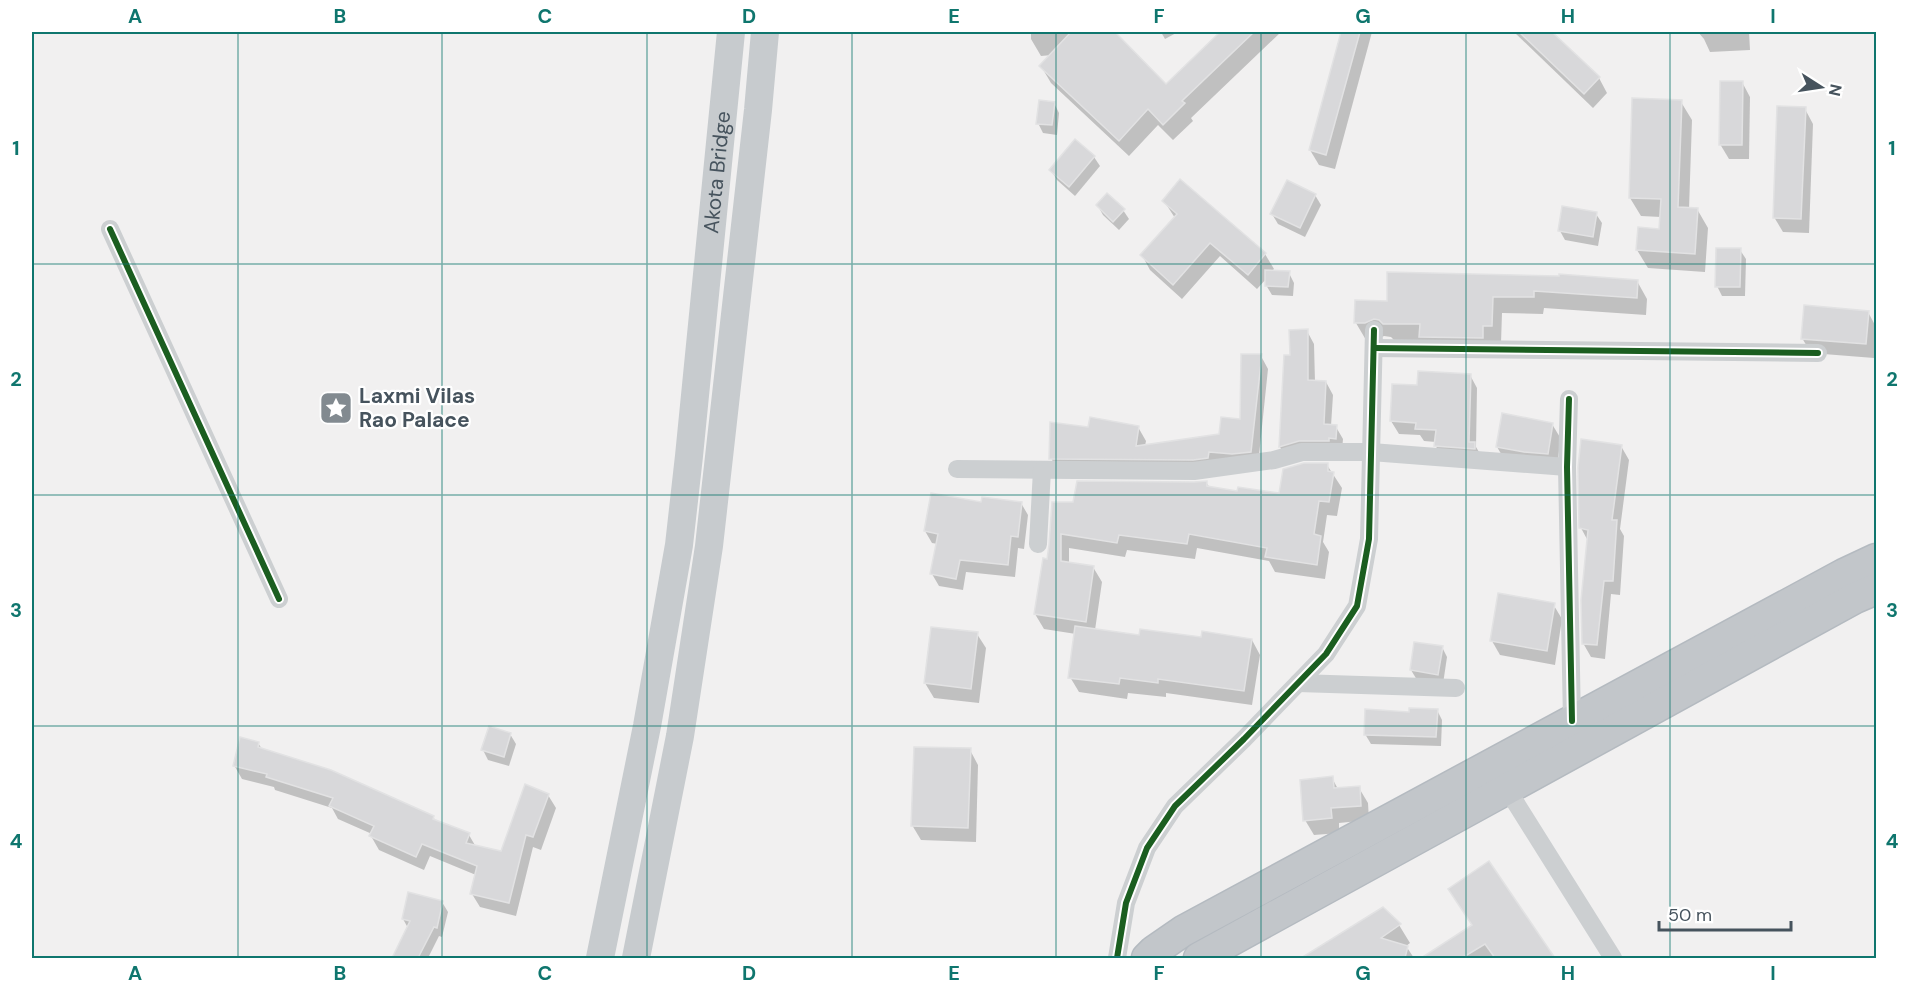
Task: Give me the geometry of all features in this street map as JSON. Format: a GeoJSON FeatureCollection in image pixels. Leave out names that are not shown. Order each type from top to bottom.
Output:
{"type":"FeatureCollection","features":[{"type":"Feature","properties":{"kind":"highway"},"geometry":{"type":"LineString","coordinates":[[1147,958],[1183,931],[1844,574],[1876,559]]}},
{"type":"Feature","properties":{"kind":"highway"},"geometry":{"type":"LineString","coordinates":[[1199,958],[1855,598],[1876,589]]}},
{"type":"Feature","properties":{"kind":"main road","name":"Akota Bridge"},"geometry":{"type":"LineString","coordinates":[[600,958],[647,726],[679,544],[731,32]]}},
{"type":"Feature","properties":{"kind":"main road"},"geometry":{"type":"LineString","coordinates":[[636,958],[680,736],[709,546],[765,32]]}},
{"type":"Feature","properties":{"kind":"street"},"geometry":{"type":"LineString","coordinates":[[110,229],[279,599]]}},
{"type":"Feature","properties":{"kind":"street"},"geometry":{"type":"LineString","coordinates":[[1117,958],[1126,903],[1147,848],[1175,806],[1244,740],[1326,654],[1358,606],[1369,540],[1374,330]]}},
{"type":"Feature","properties":{"kind":"street"},"geometry":{"type":"LineString","coordinates":[[1374,348],[1818,353]]}},
{"type":"Feature","properties":{"kind":"street"},"geometry":{"type":"LineString","coordinates":[[1569,399],[1567,467],[1572,721]]}},
{"type":"Feature","properties":{"kind":"street"},"geometry":{"type":"LineString","coordinates":[[957,469],[1194,471],[1274,460],[1302,452],[1371,452],[1567,467]]}},
{"type":"Feature","properties":{"kind":"street"},"geometry":{"type":"LineString","coordinates":[[1038,544],[1042,470]]}},
{"type":"Feature","properties":{"kind":"street"},"geometry":{"type":"LineString","coordinates":[[1299,683],[1456,688]]}},
{"type":"Feature","properties":{"kind":"street"},"geometry":{"type":"LineString","coordinates":[[1507,789],[1613,958]]}},
{"type":"Feature","properties":{"kind":"building"},"geometry":{"type":"Polygon","coordinates":[[[1071,32],[1115,32],[1166,84],[1220,32],[1254,32],[1182,101],[1185,103],[1163,125],[1148,109],[1119,141],[1039,66],[1071,32]]]}},
{"type":"Feature","properties":{"kind":"building"},"geometry":{"type":"Polygon","coordinates":[[[1341,32],[1360,32],[1326,155],[1309,150],[1341,32]]]}},
{"type":"Feature","properties":{"kind":"building"},"geometry":{"type":"Polygon","coordinates":[[[1519,32],[1552,32],[1600,77],[1584,94],[1519,32]]]}},
{"type":"Feature","properties":{"kind":"building"},"geometry":{"type":"Polygon","coordinates":[[[1720,81],[1743,81],[1742,145],[1719,145],[1720,81]]]}},
{"type":"Feature","properties":{"kind":"building"},"geometry":{"type":"Polygon","coordinates":[[[1632,98],[1682,100],[1678,207],[1698,208],[1695,254],[1636,250],[1638,227],[1659,229],[1661,199],[1629,198],[1632,98]]]}},
{"type":"Feature","properties":{"kind":"building"},"geometry":{"type":"Polygon","coordinates":[[[1039,100],[1055,102],[1052,125],[1036,124],[1039,100]]]}},
{"type":"Feature","properties":{"kind":"building"},"geometry":{"type":"Polygon","coordinates":[[[1777,106],[1806,107],[1801,219],[1773,218],[1777,106]]]}},
{"type":"Feature","properties":{"kind":"building"},"geometry":{"type":"Polygon","coordinates":[[[1075,139],[1095,156],[1069,187],[1049,170],[1075,139]]]}},
{"type":"Feature","properties":{"kind":"building"},"geometry":{"type":"Polygon","coordinates":[[[1180,179],[1266,253],[1248,275],[1210,243],[1173,285],[1140,255],[1177,214],[1162,201],[1180,179]]]}},
{"type":"Feature","properties":{"kind":"building"},"geometry":{"type":"Polygon","coordinates":[[[1287,180],[1316,194],[1300,228],[1270,214],[1287,180]]]}},
{"type":"Feature","properties":{"kind":"building"},"geometry":{"type":"Polygon","coordinates":[[[1107,193],[1125,209],[1113,222],[1096,205],[1107,193]]]}},
{"type":"Feature","properties":{"kind":"building"},"geometry":{"type":"Polygon","coordinates":[[[1562,206],[1597,212],[1593,237],[1558,231],[1562,206]]]}},
{"type":"Feature","properties":{"kind":"building"},"geometry":{"type":"Polygon","coordinates":[[[1716,248],[1741,248],[1740,287],[1715,287],[1716,248]]]}},
{"type":"Feature","properties":{"kind":"building"},"geometry":{"type":"Polygon","coordinates":[[[1265,270],[1290,271],[1288,287],[1265,286],[1265,270]]]}},
{"type":"Feature","properties":{"kind":"building"},"geometry":{"type":"Polygon","coordinates":[[[1387,272],[1559,276],[1559,274],[1638,280],[1637,298],[1534,291],[1534,297],[1493,297],[1492,326],[1483,326],[1483,338],[1419,337],[1420,324],[1383,324],[1374,319],[1365,323],[1354,323],[1355,300],[1387,301],[1387,272]]]}},
{"type":"Feature","properties":{"kind":"building"},"geometry":{"type":"Polygon","coordinates":[[[1804,305],[1869,311],[1866,344],[1801,339],[1804,305]]]}},
{"type":"Feature","properties":{"kind":"building"},"geometry":{"type":"Polygon","coordinates":[[[1308,329],[1308,380],[1326,381],[1324,424],[1337,425],[1336,439],[1299,441],[1279,447],[1284,355],[1290,355],[1289,330],[1308,329]]]}},
{"type":"Feature","properties":{"kind":"building"},"geometry":{"type":"Polygon","coordinates":[[[1241,354],[1262,354],[1251,452],[1232,454],[1209,452],[1208,458],[1193,460],[1049,459],[1050,422],[1088,427],[1090,417],[1139,426],[1136,446],[1219,434],[1221,417],[1240,419],[1241,354]]]}},
{"type":"Feature","properties":{"kind":"building"},"geometry":{"type":"Polygon","coordinates":[[[1418,371],[1471,374],[1469,442],[1475,442],[1475,449],[1434,446],[1436,430],[1415,429],[1416,423],[1390,421],[1392,384],[1417,385],[1418,371]]]}},
{"type":"Feature","properties":{"kind":"building"},"geometry":{"type":"Polygon","coordinates":[[[1502,413],[1553,423],[1548,454],[1496,447],[1502,413]]]}},
{"type":"Feature","properties":{"kind":"building"},"geometry":{"type":"Polygon","coordinates":[[[1581,439],[1622,445],[1612,520],[1617,520],[1613,581],[1604,581],[1597,645],[1582,644],[1581,600],[1588,530],[1579,528],[1578,467],[1581,439]]]}},
{"type":"Feature","properties":{"kind":"building"},"geometry":{"type":"Polygon","coordinates":[[[1304,463],[1328,463],[1328,471],[1334,472],[1329,502],[1319,501],[1314,534],[1321,536],[1317,565],[1265,557],[1267,548],[1189,534],[1187,544],[1119,535],[1117,543],[1061,534],[1061,561],[1094,566],[1086,622],[1034,614],[1043,558],[1047,559],[1052,502],[1073,502],[1077,481],[1207,481],[1207,486],[1237,491],[1238,487],[1279,493],[1283,469],[1304,463]]]}},
{"type":"Feature","properties":{"kind":"building"},"geometry":{"type":"Polygon","coordinates":[[[931,493],[981,502],[982,497],[1022,502],[1018,537],[1011,536],[1008,565],[960,560],[956,579],[930,574],[938,534],[924,531],[931,493]]]}},
{"type":"Feature","properties":{"kind":"building"},"geometry":{"type":"Polygon","coordinates":[[[1498,593],[1555,603],[1547,651],[1490,641],[1498,593]]]}},
{"type":"Feature","properties":{"kind":"building"},"geometry":{"type":"Polygon","coordinates":[[[1075,626],[1139,635],[1140,629],[1201,637],[1202,631],[1252,639],[1244,691],[1158,679],[1158,683],[1120,678],[1119,684],[1068,678],[1075,626]]]}},
{"type":"Feature","properties":{"kind":"building"},"geometry":{"type":"Polygon","coordinates":[[[931,627],[978,632],[971,689],[924,683],[931,627]]]}},
{"type":"Feature","properties":{"kind":"building"},"geometry":{"type":"Polygon","coordinates":[[[1414,642],[1443,646],[1438,675],[1410,670],[1414,642]]]}},
{"type":"Feature","properties":{"kind":"building"},"geometry":{"type":"Polygon","coordinates":[[[1409,708],[1438,709],[1436,737],[1364,735],[1365,709],[1409,712],[1409,708]]]}},
{"type":"Feature","properties":{"kind":"building"},"geometry":{"type":"Polygon","coordinates":[[[489,726],[511,733],[504,757],[481,750],[489,726]]]}},
{"type":"Feature","properties":{"kind":"building"},"geometry":{"type":"Polygon","coordinates":[[[240,737],[259,742],[258,747],[331,770],[434,816],[433,819],[470,833],[466,843],[501,851],[525,784],[549,794],[533,837],[526,835],[509,903],[470,894],[477,866],[422,844],[416,857],[369,836],[374,826],[329,806],[333,798],[266,777],[267,774],[233,766],[240,737]]]}},
{"type":"Feature","properties":{"kind":"building"},"geometry":{"type":"Polygon","coordinates":[[[914,747],[971,748],[968,828],[911,826],[914,747]]]}},
{"type":"Feature","properties":{"kind":"building"},"geometry":{"type":"Polygon","coordinates":[[[1333,776],[1334,788],[1360,786],[1361,806],[1331,808],[1332,818],[1303,821],[1300,780],[1333,776]]]}},
{"type":"Feature","properties":{"kind":"building"},"geometry":{"type":"Polygon","coordinates":[[[1489,861],[1555,958],[1495,958],[1485,944],[1462,958],[1421,958],[1472,925],[1448,889],[1489,861]]]}},
{"type":"Feature","properties":{"kind":"building"},"geometry":{"type":"Polygon","coordinates":[[[408,892],[443,901],[437,928],[434,927],[418,958],[392,958],[410,921],[402,919],[408,892]]]}},
{"type":"Feature","properties":{"kind":"building"},"geometry":{"type":"Polygon","coordinates":[[[1383,907],[1401,924],[1381,938],[1408,946],[1405,958],[1301,958],[1383,907]]]}},
{"type":"Feature","properties":{"kind":"cycle path"},"geometry":{"type":"LineString","coordinates":[[110,229],[279,599]]}},
{"type":"Feature","properties":{"kind":"cycle path"},"geometry":{"type":"LineString","coordinates":[[1117,958],[1126,903],[1147,848],[1175,806],[1326,654],[1357,606],[1369,539],[1374,330]]}},
{"type":"Feature","properties":{"kind":"cycle path"},"geometry":{"type":"LineString","coordinates":[[1374,348],[1818,353]]}},
{"type":"Feature","properties":{"kind":"cycle path"},"geometry":{"type":"LineString","coordinates":[[1569,399],[1567,467],[1572,721]]}},
{"type":"Feature","properties":{"kind":"place","name":"Laxmi Vilas Rao Palace"},"geometry":{"type":"Point","coordinates":[336,408]}}]}
